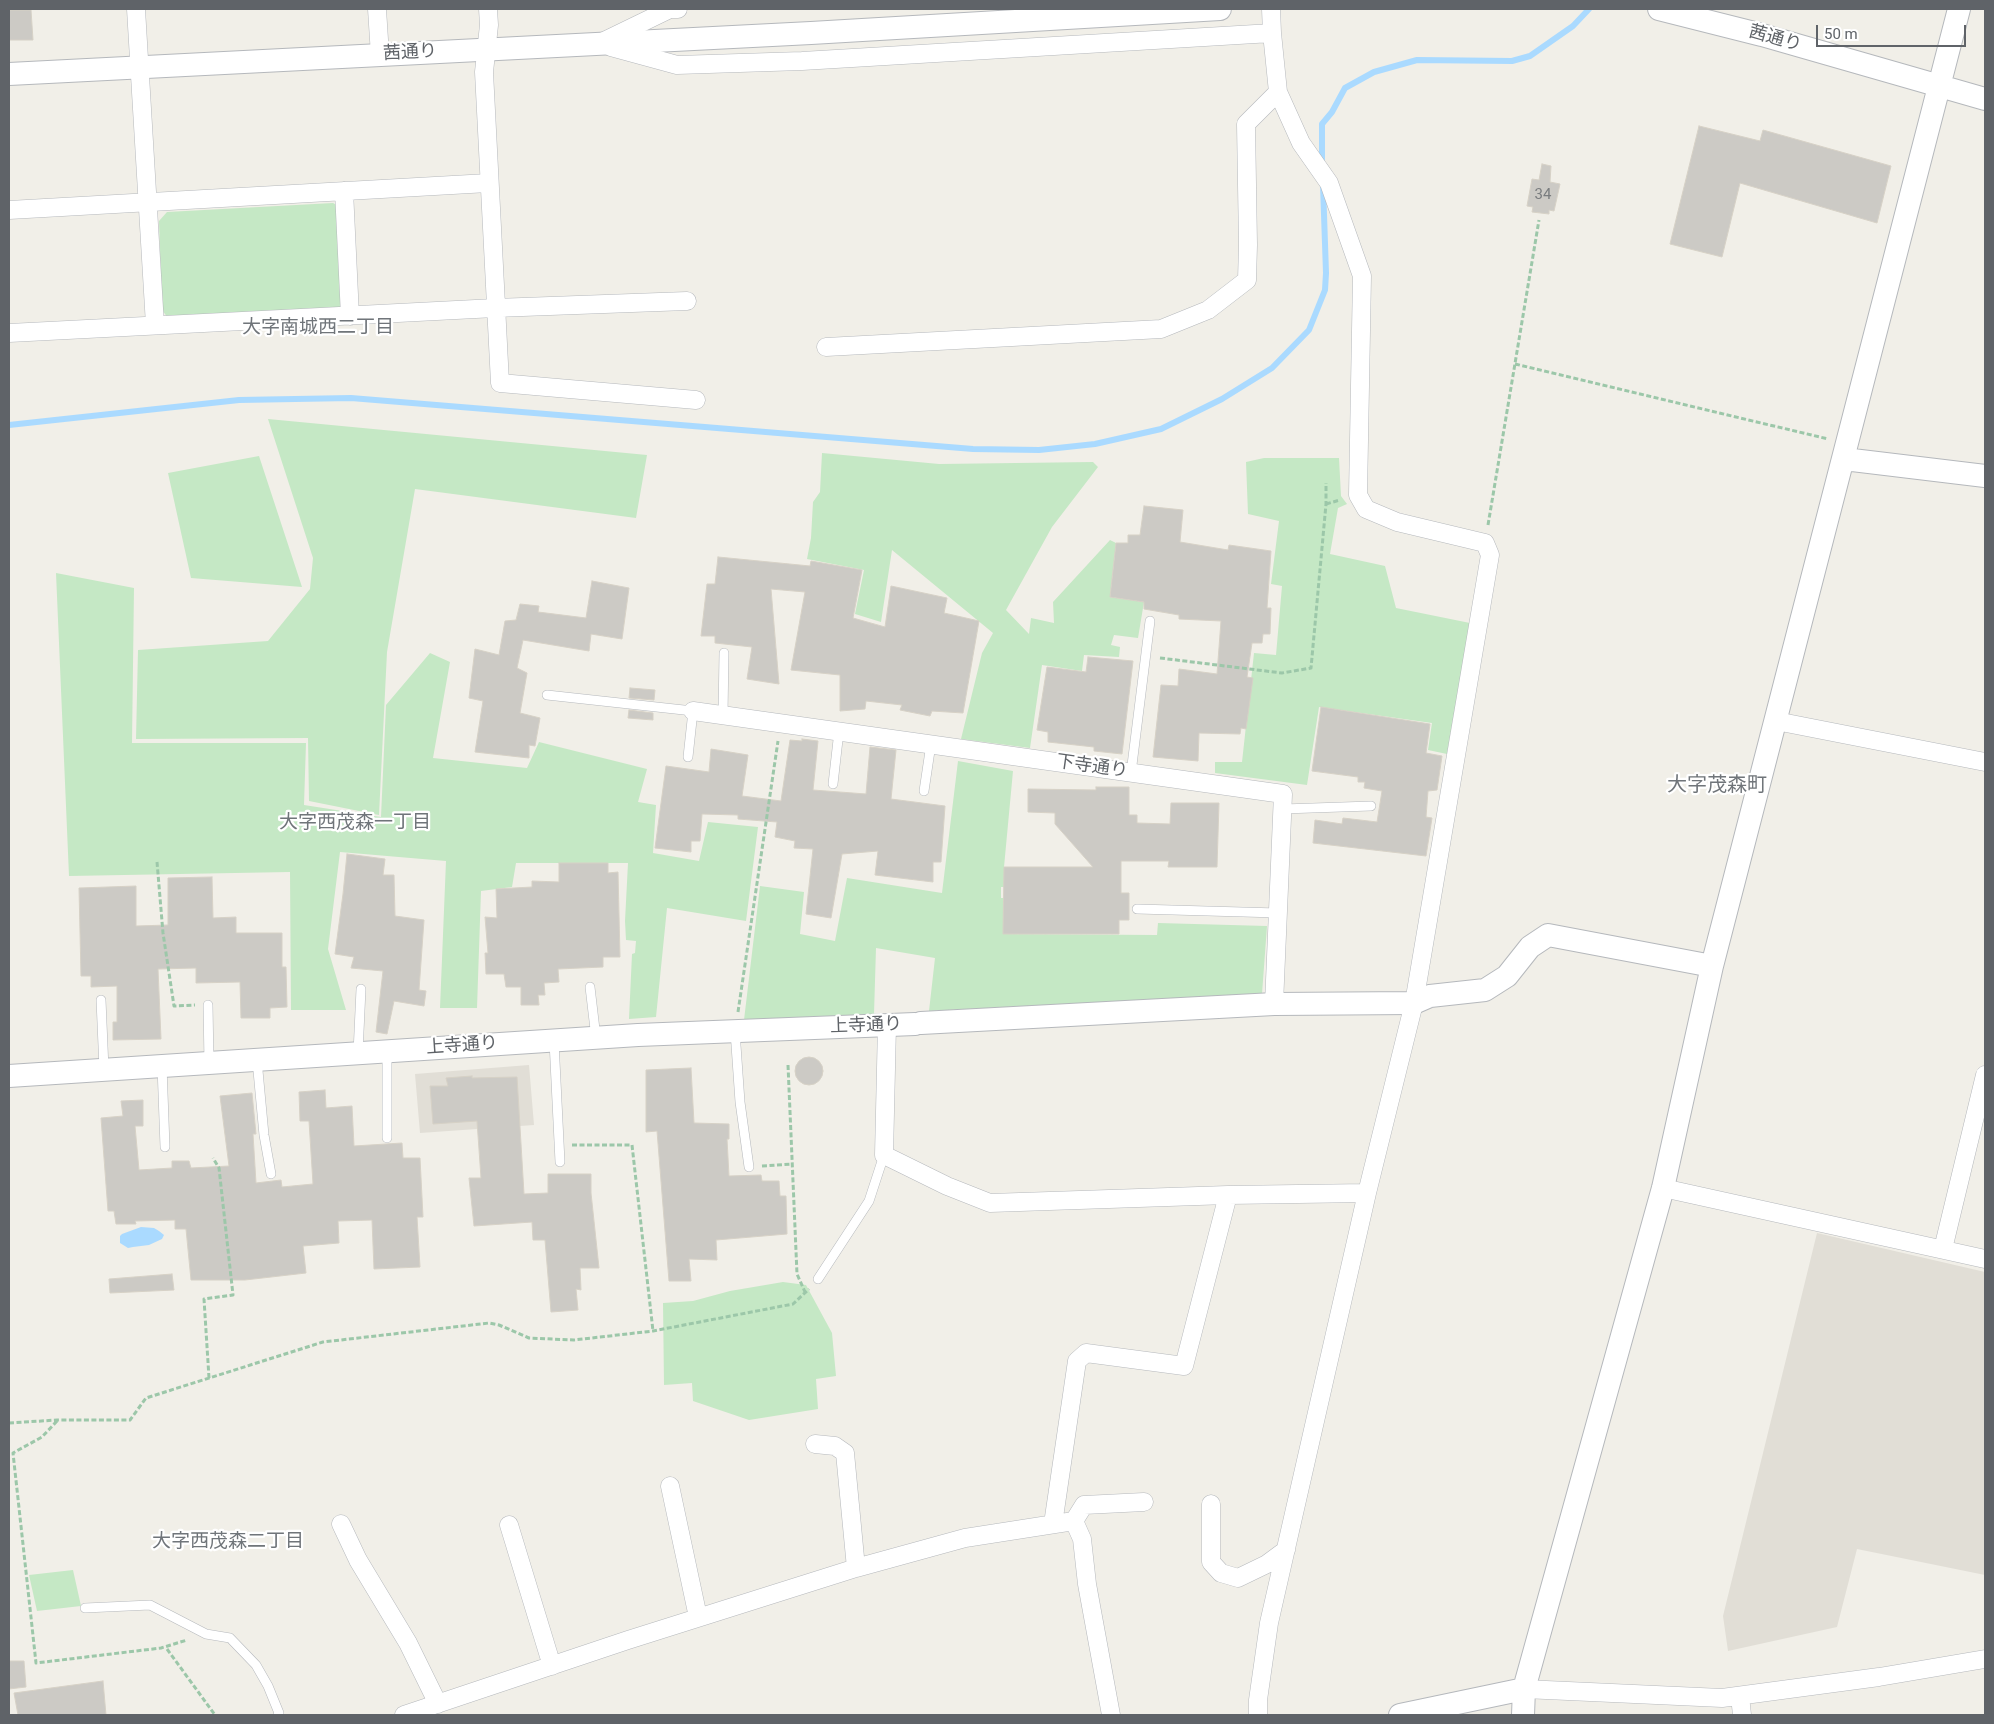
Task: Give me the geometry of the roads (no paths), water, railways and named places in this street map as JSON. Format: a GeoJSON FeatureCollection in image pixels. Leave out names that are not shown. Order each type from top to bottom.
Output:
{"type":"FeatureCollection","features":[{"type":"Feature","properties":{"kind":"street"},"geometry":{"type":"LineString","coordinates":[[136,9],[155,325]]}},
{"type":"Feature","properties":{"kind":"street"},"geometry":{"type":"LineString","coordinates":[[377,9],[380,55]]}},
{"type":"Feature","properties":{"kind":"street"},"geometry":{"type":"LineString","coordinates":[[488,9],[489,25],[484,72],[488,183],[500,384],[696,400]]}},
{"type":"Feature","properties":{"kind":"street"},"geometry":{"type":"LineString","coordinates":[[599,44],[670,9],[678,9]]}},
{"type":"Feature","properties":{"kind":"street","name":"茜通り"},"geometry":{"type":"LineString","coordinates":[[9,74],[599,44],[1220,9]]}},
{"type":"Feature","properties":{"kind":"street"},"geometry":{"type":"LineString","coordinates":[[1258,1715],[1258,1700],[1269,1623],[1368,1193],[1414,1003],[1490,556],[1485,542],[1397,522],[1366,509],[1358,495],[1362,276],[1330,183],[1301,143],[1278,92],[1271,9]]}},
{"type":"Feature","properties":{"kind":"street"},"geometry":{"type":"LineString","coordinates":[[1524,1715],[1524,1689],[1663,1188],[1712,966],[1959,9]]}},
{"type":"Feature","properties":{"kind":"street","name":"茜通り"},"geometry":{"type":"LineString","coordinates":[[1669,11],[1985,99]]}},
{"type":"Feature","properties":{"kind":"street"},"geometry":{"type":"LineString","coordinates":[[599,44],[677,65],[812,60],[1272,33]]}},
{"type":"Feature","properties":{"kind":"street"},"geometry":{"type":"LineString","coordinates":[[826,347],[1161,329],[1208,310],[1247,280],[1246,124],[1278,92]]}},
{"type":"Feature","properties":{"kind":"street"},"geometry":{"type":"LineString","coordinates":[[9,210],[488,183]]}},
{"type":"Feature","properties":{"kind":"street"},"geometry":{"type":"LineString","coordinates":[[344,191],[350,316]]}},
{"type":"Feature","properties":{"kind":"street"},"geometry":{"type":"LineString","coordinates":[[9,333],[495,308],[687,301]]}},
{"type":"Feature","properties":{"kind":"street"},"geometry":{"type":"LineString","coordinates":[[1846,452],[1985,476]]}},
{"type":"Feature","properties":{"kind":"street","name":"下寺通り"},"geometry":{"type":"LineString","coordinates":[[693,710],[1283,794],[1282,809]]}},
{"type":"Feature","properties":{"kind":"street"},"geometry":{"type":"LineString","coordinates":[[1776,721],[1985,762]]}},
{"type":"Feature","properties":{"kind":"street"},"geometry":{"type":"LineString","coordinates":[[1274,1004],[1282,809]]}},
{"type":"Feature","properties":{"kind":"street","name":"上寺通り"},"geometry":{"type":"LineString","coordinates":[[9,1076],[554,1040],[887,1025],[1274,1004],[1414,1003],[1430,996],[1485,990],[1508,976],[1530,947],[1548,935],[1712,966]]}},
{"type":"Feature","properties":{"kind":"street"},"geometry":{"type":"LineString","coordinates":[[887,1025],[884,1155],[947,1186],[990,1203],[1228,1195],[1368,1193]]}},
{"type":"Feature","properties":{"kind":"street"},"geometry":{"type":"LineString","coordinates":[[1943,1250],[1985,1075]]}},
{"type":"Feature","properties":{"kind":"street"},"geometry":{"type":"LineString","coordinates":[[1663,1188],[1985,1259]]}},
{"type":"Feature","properties":{"kind":"street"},"geometry":{"type":"LineString","coordinates":[[1053,1524],[1077,1361],[1086,1353],[1184,1366],[1228,1195]]}},
{"type":"Feature","properties":{"kind":"street"},"geometry":{"type":"LineString","coordinates":[[815,1444],[835,1446],[845,1453],[856,1568]]}},
{"type":"Feature","properties":{"kind":"street"},"geometry":{"type":"LineString","coordinates":[[670,1486],[698,1617]]}},
{"type":"Feature","properties":{"kind":"street"},"geometry":{"type":"LineString","coordinates":[[404,1715],[698,1617],[856,1568],[965,1538],[1074,1521],[1084,1505],[1144,1502]]}},
{"type":"Feature","properties":{"kind":"street"},"geometry":{"type":"LineString","coordinates":[[1211,1504],[1211,1562],[1221,1573],[1238,1578],[1267,1564],[1286,1550]]}},
{"type":"Feature","properties":{"kind":"street"},"geometry":{"type":"LineString","coordinates":[[1074,1521],[1082,1539],[1087,1584],[1111,1715]]}},
{"type":"Feature","properties":{"kind":"street"},"geometry":{"type":"LineString","coordinates":[[341,1524],[358,1560],[408,1643],[438,1704]]}},
{"type":"Feature","properties":{"kind":"street"},"geometry":{"type":"LineString","coordinates":[[509,1525],[552,1666]]}},
{"type":"Feature","properties":{"kind":"street"},"geometry":{"type":"LineString","coordinates":[[1400,1715],[1524,1689],[1712,1698],[1740,1696],[1879,1677],[1985,1659]]}},
{"type":"Feature","properties":{"kind":"street"},"geometry":{"type":"LineString","coordinates":[[1740,1696],[1742,1715]]}},
{"type":"Feature","properties":{"kind":"lane"},"geometry":{"type":"LineString","coordinates":[[1131,773],[1150,621]]}},
{"type":"Feature","properties":{"kind":"lane"},"geometry":{"type":"LineString","coordinates":[[723,714],[724,653]]}},
{"type":"Feature","properties":{"kind":"lane"},"geometry":{"type":"LineString","coordinates":[[547,695],[693,710],[688,757]]}},
{"type":"Feature","properties":{"kind":"lane"},"geometry":{"type":"LineString","coordinates":[[833,784],[839,731]]}},
{"type":"Feature","properties":{"kind":"lane"},"geometry":{"type":"LineString","coordinates":[[924,791],[931,744]]}},
{"type":"Feature","properties":{"kind":"lane"},"geometry":{"type":"LineString","coordinates":[[1282,809],[1371,806]]}},
{"type":"Feature","properties":{"kind":"lane"},"geometry":{"type":"LineString","coordinates":[[1137,909],[1278,913]]}},
{"type":"Feature","properties":{"kind":"lane"},"geometry":{"type":"LineString","coordinates":[[590,987],[596,1038]]}},
{"type":"Feature","properties":{"kind":"lane"},"geometry":{"type":"LineString","coordinates":[[358,1053],[361,989]]}},
{"type":"Feature","properties":{"kind":"lane"},"geometry":{"type":"LineString","coordinates":[[101,1000],[104,1070]]}},
{"type":"Feature","properties":{"kind":"lane"},"geometry":{"type":"LineString","coordinates":[[208,1005],[209,1063]]}},
{"type":"Feature","properties":{"kind":"lane"},"geometry":{"type":"LineString","coordinates":[[735,1031],[740,1102],[748,1167]]}},
{"type":"Feature","properties":{"kind":"lane"},"geometry":{"type":"LineString","coordinates":[[554,1040],[560,1162]]}},
{"type":"Feature","properties":{"kind":"lane"},"geometry":{"type":"LineString","coordinates":[[387,1051],[387,1138]]}},
{"type":"Feature","properties":{"kind":"lane"},"geometry":{"type":"LineString","coordinates":[[257,1060],[264,1135],[271,1174]]}},
{"type":"Feature","properties":{"kind":"lane"},"geometry":{"type":"LineString","coordinates":[[162,1066],[165,1147]]}},
{"type":"Feature","properties":{"kind":"lane"},"geometry":{"type":"LineString","coordinates":[[818,1279],[869,1201],[884,1155]]}},
{"type":"Feature","properties":{"kind":"lane"},"geometry":{"type":"LineString","coordinates":[[85,1608],[150,1605],[206,1634],[230,1638],[256,1665],[268,1686],[279,1713],[278,1715]]}},
{"type":"Feature","properties":{"kind":"water"},"geometry":{"type":"Polygon","coordinates":[[[141,1227],[154,1228],[164,1235],[162,1239],[149,1245],[128,1248],[120,1243],[120,1236],[122,1234],[141,1227]]]}},
{"type":"Feature","properties":{"kind":"waterway"},"geometry":{"type":"LineString","coordinates":[[1322,165],[1322,124],[1332,112],[1345,88],[1374,72],[1417,60],[1512,61],[1530,56],[1573,26],[1589,9]]}},
{"type":"Feature","properties":{"kind":"waterway"},"geometry":{"type":"LineString","coordinates":[[9,425],[239,400],[351,398],[973,449],[1039,450],[1095,444],[1161,429],[1222,399],[1272,368],[1309,330],[1325,290],[1323,185]]}},
{"type":"Feature","properties":{"kind":"district","name":"大字南城西二丁目"},"geometry":{"type":"Point","coordinates":[318,328]}},
{"type":"Feature","properties":{"kind":"district","name":"大字茂森町"},"geometry":{"type":"Point","coordinates":[1717,786]}},
{"type":"Feature","properties":{"kind":"district","name":"大字西茂森一丁目"},"geometry":{"type":"Point","coordinates":[355,823]}},
{"type":"Feature","properties":{"kind":"district","name":"大字西茂森二丁目"},"geometry":{"type":"Point","coordinates":[228,1542]}}]}
